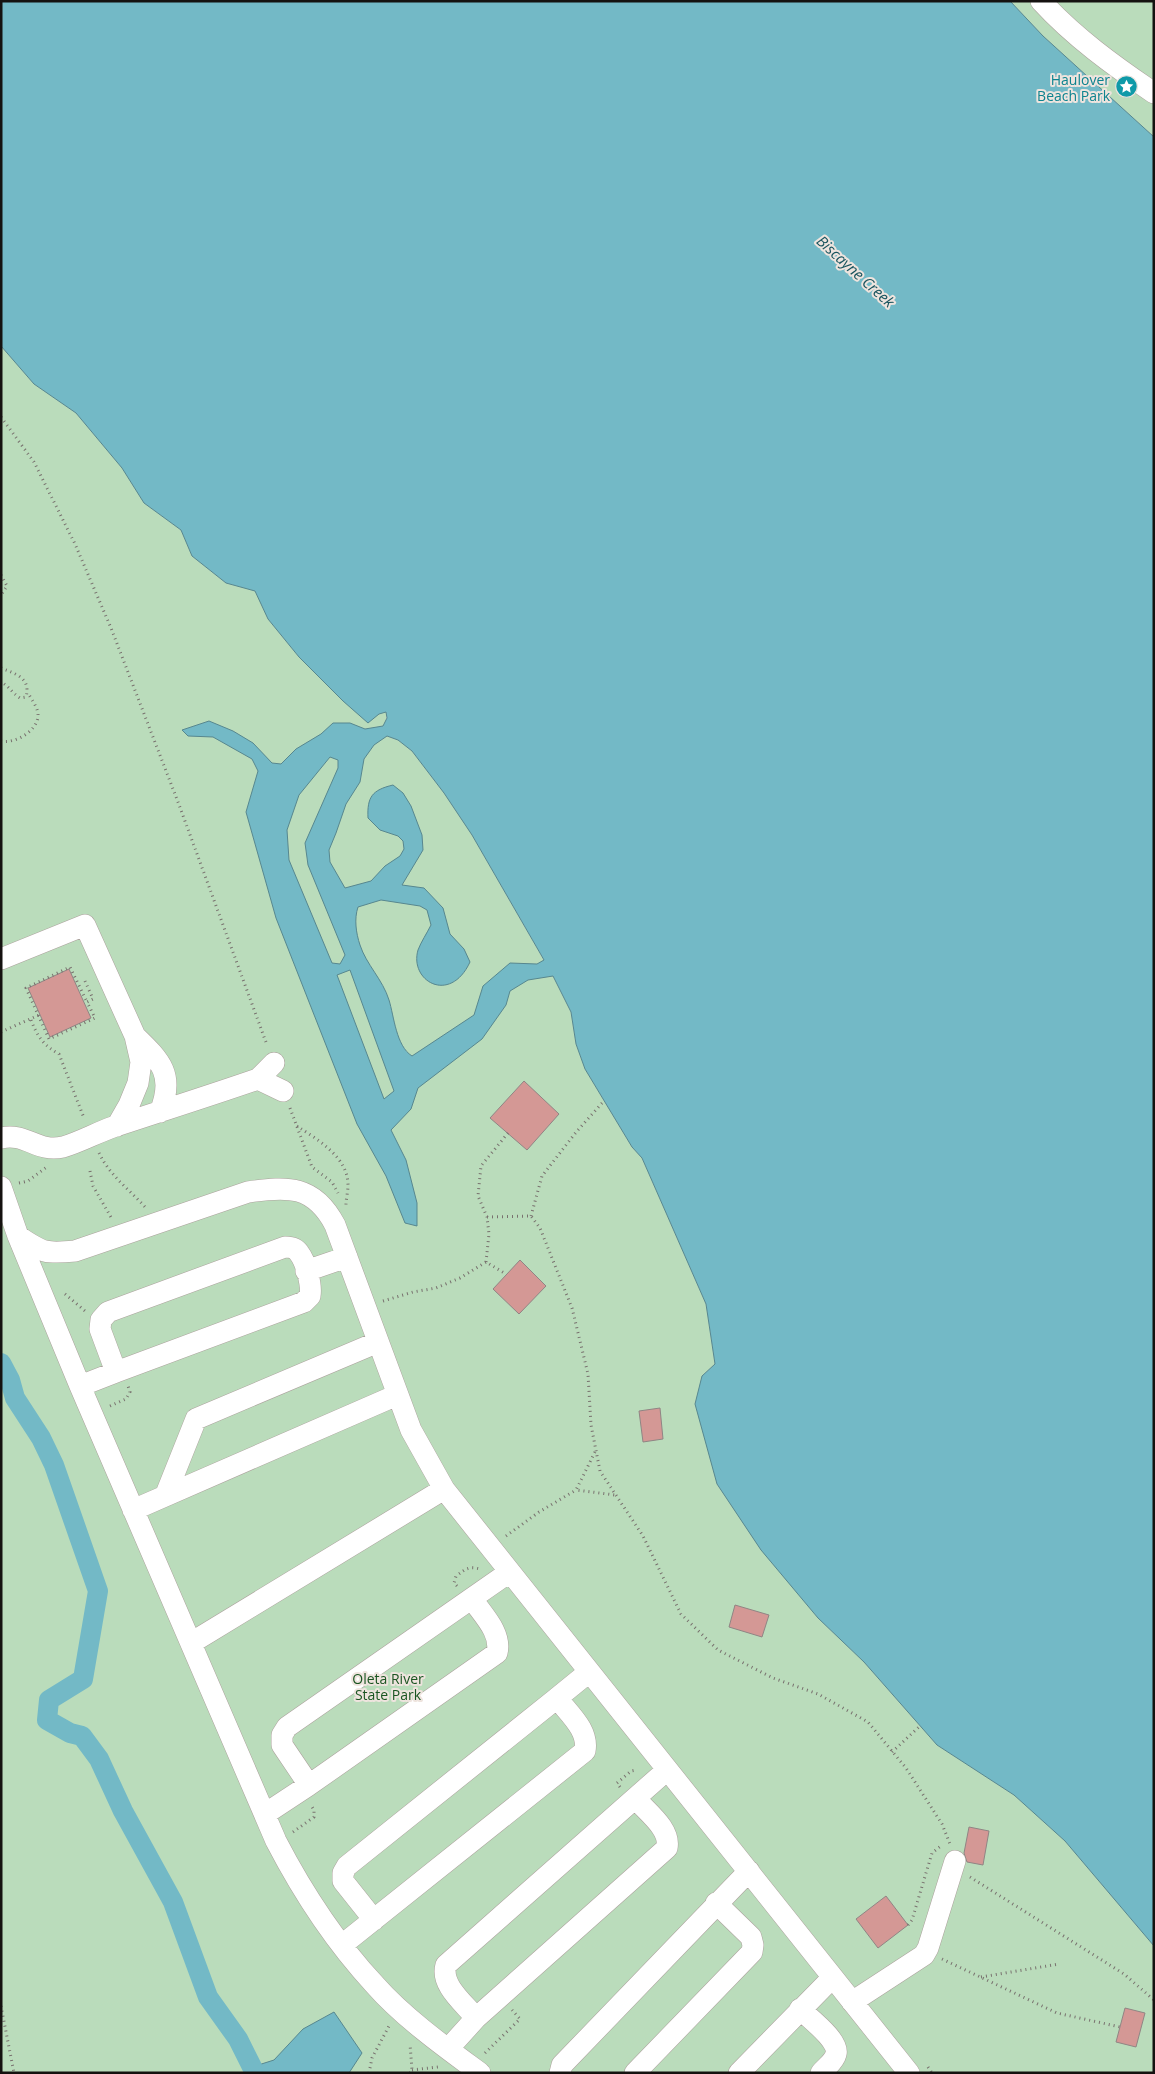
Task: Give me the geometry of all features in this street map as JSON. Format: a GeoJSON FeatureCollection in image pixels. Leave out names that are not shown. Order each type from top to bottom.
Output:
{"type":"FeatureCollection","features":[{"type":"Feature","properties":{"kind":"street"},"geometry":{"type":"LineString","coordinates":[[1041,1],[1054,15],[1114,66],[1154,93]]}},
{"type":"Feature","properties":{"kind":"street"},"geometry":{"type":"LineString","coordinates":[[1,959],[85,925],[135,1036],[141,1062],[138,1084],[117,1126]]}},
{"type":"Feature","properties":{"kind":"street"},"geometry":{"type":"LineString","coordinates":[[135,1036],[153,1053],[164,1070],[168,1087],[160,1112]]}},
{"type":"Feature","properties":{"kind":"street"},"geometry":{"type":"LineString","coordinates":[[1,1138],[11,1136],[24,1139],[38,1147],[62,1147],[117,1126],[258,1080],[274,1063]]}},
{"type":"Feature","properties":{"kind":"street"},"geometry":{"type":"LineString","coordinates":[[258,1080],[283,1091]]}},
{"type":"Feature","properties":{"kind":"street"},"geometry":{"type":"LineString","coordinates":[[1,1187],[18,1236],[80,1386],[276,1841],[290,1869],[320,1917],[376,1986],[448,2049],[481,2064]]}},
{"type":"Feature","properties":{"kind":"street"},"geometry":{"type":"LineString","coordinates":[[41,1291],[43,1277],[50,1265],[61,1256],[74,1251],[248,1192],[274,1188],[295,1189],[307,1193],[328,1212],[347,1257],[377,1301],[378,1342],[411,1430],[444,1489],[508,1572],[749,1871],[908,2073]]}},
{"type":"Feature","properties":{"kind":"street"},"geometry":{"type":"LineString","coordinates":[[18,1236],[36,1248],[53,1254],[74,1251]]}},
{"type":"Feature","properties":{"kind":"street"},"geometry":{"type":"LineString","coordinates":[[80,1386],[304,1302],[310,1296],[312,1287],[299,1252],[292,1247],[285,1247],[108,1312],[101,1320],[100,1329],[116,1372]]}},
{"type":"Feature","properties":{"kind":"street"},"geometry":{"type":"LineString","coordinates":[[306,1271],[347,1257]]}},
{"type":"Feature","properties":{"kind":"street"},"geometry":{"type":"LineString","coordinates":[[166,1494],[196,1419],[378,1342]]}},
{"type":"Feature","properties":{"kind":"street"},"geometry":{"type":"LineString","coordinates":[[133,1510],[166,1494],[398,1395]]}},
{"type":"Feature","properties":{"kind":"street"},"geometry":{"type":"LineString","coordinates":[[191,1644],[444,1489]]}},
{"type":"Feature","properties":{"kind":"street"},"geometry":{"type":"LineString","coordinates":[[305,1788],[282,1745],[282,1735],[287,1727],[508,1572]]}},
{"type":"Feature","properties":{"kind":"street"},"geometry":{"type":"LineString","coordinates":[[265,1814],[497,1653],[499,1644],[497,1635],[472,1599]]}},
{"type":"Feature","properties":{"kind":"street"},"geometry":{"type":"LineString","coordinates":[[374,1920],[343,1881],[343,1873],[347,1866],[589,1672]]}},
{"type":"Feature","properties":{"kind":"street"},"geometry":{"type":"LineString","coordinates":[[342,1945],[585,1751],[585,1734],[557,1698]]}},
{"type":"Feature","properties":{"kind":"street"},"geometry":{"type":"LineString","coordinates":[[476,2018],[446,1982],[443,1974],[446,1965],[667,1770]]}},
{"type":"Feature","properties":{"kind":"street"},"geometry":{"type":"LineString","coordinates":[[448,2049],[476,2018],[667,1848],[669,1841],[666,1833],[636,1799]]}},
{"type":"Feature","properties":{"kind":"street"},"geometry":{"type":"LineString","coordinates":[[852,2002],[924,1955],[928,1948],[955,1861]]}},
{"type":"Feature","properties":{"kind":"street"},"geometry":{"type":"LineString","coordinates":[[560,2073],[562,2065],[716,1903],[749,1871]]}},
{"type":"Feature","properties":{"kind":"street"},"geometry":{"type":"LineString","coordinates":[[635,2073],[752,1952],[751,1937],[716,1903]]}},
{"type":"Feature","properties":{"kind":"street"},"geometry":{"type":"LineString","coordinates":[[739,2073],[832,1978]]}},
{"type":"Feature","properties":{"kind":"street"},"geometry":{"type":"LineString","coordinates":[[800,2009],[835,2042],[837,2052],[834,2060],[821,2073]]}},
{"type":"Feature","properties":{"kind":"path"},"geometry":{"type":"LineString","coordinates":[[1,417],[34,462],[75,544],[111,628],[274,1063]]}},
{"type":"Feature","properties":{"kind":"path"},"geometry":{"type":"LineString","coordinates":[[1,575],[6,586],[1,595]]}},
{"type":"Feature","properties":{"kind":"path"},"geometry":{"type":"LineString","coordinates":[[1,668],[18,675],[26,681],[26,697],[20,698],[12,693],[8,685],[1,682]]}},
{"type":"Feature","properties":{"kind":"path"},"geometry":{"type":"LineString","coordinates":[[1,741],[7,742],[19,738],[28,733],[35,725],[38,715],[34,703],[27,692]]}},
{"type":"Feature","properties":{"kind":"path"},"geometry":{"type":"LineString","coordinates":[[70,967],[94,1018],[49,1039],[39,1015],[26,988],[70,967]]}},
{"type":"Feature","properties":{"kind":"path"},"geometry":{"type":"LineString","coordinates":[[85,981],[93,999],[87,1002]]}},
{"type":"Feature","properties":{"kind":"path"},"geometry":{"type":"LineString","coordinates":[[1,1032],[39,1015]]}},
{"type":"Feature","properties":{"kind":"path"},"geometry":{"type":"LineString","coordinates":[[283,1091],[312,1167],[332,1182],[349,1213]]}},
{"type":"Feature","properties":{"kind":"path"},"geometry":{"type":"LineString","coordinates":[[531,1216],[542,1176],[577,1131],[604,1101]]}},
{"type":"Feature","properties":{"kind":"path"},"geometry":{"type":"LineString","coordinates":[[296,1126],[336,1156],[344,1169],[348,1185],[346,1205]]}},
{"type":"Feature","properties":{"kind":"path"},"geometry":{"type":"LineString","coordinates":[[486,1262],[489,1234],[488,1217],[478,1196],[481,1166],[508,1133]]}},
{"type":"Feature","properties":{"kind":"path"},"geometry":{"type":"LineString","coordinates":[[1,1187],[28,1181],[50,1164]]}},
{"type":"Feature","properties":{"kind":"path"},"geometry":{"type":"LineString","coordinates":[[90,1170],[93,1186],[100,1201],[121,1234]]}},
{"type":"Feature","properties":{"kind":"path"},"geometry":{"type":"LineString","coordinates":[[488,1217],[531,1216],[540,1228],[572,1308],[588,1374],[591,1425],[600,1471],[643,1536],[681,1614],[718,1650],[774,1678],[818,1694],[868,1722],[906,1768],[942,1824],[955,1861],[971,1879],[1124,1974],[1154,2000]]}},
{"type":"Feature","properties":{"kind":"path"},"geometry":{"type":"LineString","coordinates":[[486,1262],[506,1274]]}},
{"type":"Feature","properties":{"kind":"path"},"geometry":{"type":"LineString","coordinates":[[377,1301],[436,1288],[460,1278],[486,1262]]}},
{"type":"Feature","properties":{"kind":"path"},"geometry":{"type":"LineString","coordinates":[[377,1301],[387,1310]]}},
{"type":"Feature","properties":{"kind":"path"},"geometry":{"type":"LineString","coordinates":[[508,1544],[503,1538],[539,1512],[576,1490],[596,1451]]}},
{"type":"Feature","properties":{"kind":"path"},"geometry":{"type":"LineString","coordinates":[[576,1490],[615,1495]]}},
{"type":"Feature","properties":{"kind":"path"},"geometry":{"type":"LineString","coordinates":[[892,1752],[920,1726]]}},
{"type":"Feature","properties":{"kind":"path"},"geometry":{"type":"LineString","coordinates":[[287,1836],[314,1817],[314,1810],[305,1788]]}},
{"type":"Feature","properties":{"kind":"path"},"geometry":{"type":"LineString","coordinates":[[922,1886],[945,1893]]}},
{"type":"Feature","properties":{"kind":"path"},"geometry":{"type":"LineString","coordinates":[[936,1954],[946,1961],[1057,2013],[1120,2026]]}},
{"type":"Feature","properties":{"kind":"path"},"geometry":{"type":"LineString","coordinates":[[981,1977],[1059,1964]]}},
{"type":"Feature","properties":{"kind":"path"},"geometry":{"type":"LineString","coordinates":[[481,2064],[520,2019],[500,1996]]}},
{"type":"Feature","properties":{"kind":"path"},"geometry":{"type":"LineString","coordinates":[[1,2006],[14,2073]]}},
{"type":"Feature","properties":{"kind":"path"},"geometry":{"type":"LineString","coordinates":[[369,2073],[372,2058],[389,2026]]}},
{"type":"Feature","properties":{"kind":"green space","name":"Haulover Beach Park"},"geometry":{"type":"Polygon","coordinates":[[[1010,1],[1154,1],[1154,137],[1043,36],[1010,1]]]}},
{"type":"Feature","properties":{"kind":"green space","name":"Oleta River State Park"},"geometry":{"type":"Polygon","coordinates":[[[1,346],[34,384],[76,413],[122,468],[144,503],[181,530],[192,556],[226,583],[255,590],[268,619],[299,657],[343,701],[379,714],[386,711],[387,736],[398,740],[412,751],[444,793],[472,835],[553,976],[571,1012],[576,1044],[585,1069],[632,1147],[642,1158],[706,1304],[715,1364],[702,1376],[717,1484],[762,1550],[818,1618],[864,1662],[937,1745],[1014,1795],[1065,1841],[1154,1946],[1154,2073],[1,2073],[1,346]]]}},
{"type":"Feature","properties":{"kind":"water","name":"Biscayne Creek"},"geometry":{"type":"Polygon","coordinates":[[[1,1],[1010,1],[1043,36],[1154,137],[1154,1946],[1065,1841],[1014,1795],[937,1745],[864,1662],[818,1618],[761,1550],[717,1484],[695,1404],[702,1376],[715,1364],[706,1304],[642,1158],[632,1147],[585,1069],[576,1044],[571,1012],[553,976],[528,980],[510,991],[506,1005],[482,1039],[418,1088],[411,1109],[391,1130],[406,1160],[417,1203],[417,1226],[405,1223],[386,1176],[357,1124],[276,918],[246,812],[258,771],[252,759],[213,737],[188,736],[182,730],[209,721],[233,731],[253,743],[272,763],[281,764],[296,749],[321,734],[333,723],[350,723],[365,729],[383,726],[387,718],[386,712],[379,714],[368,723],[343,701],[299,657],[268,619],[255,591],[226,583],[192,556],[181,530],[144,503],[122,468],[76,413],[34,384],[1,346],[1,1]],[[387,736],[374,745],[364,759],[360,782],[346,804],[329,850],[330,862],[345,888],[371,881],[385,866],[400,856],[404,849],[403,841],[398,836],[380,830],[368,818],[372,796],[380,789],[393,785],[403,793],[411,806],[422,835],[423,850],[402,885],[424,888],[443,908],[450,934],[464,949],[470,962],[462,975],[452,983],[433,984],[425,979],[417,961],[418,950],[431,925],[427,910],[420,906],[381,900],[358,907],[356,926],[360,945],[389,1000],[396,1030],[402,1045],[412,1056],[474,1015],[483,986],[510,963],[537,964],[544,960],[472,835],[444,793],[412,751],[398,740],[387,736]],[[330,757],[299,795],[287,830],[289,860],[332,963],[340,964],[345,955],[308,865],[305,843],[338,768],[338,760],[330,757]],[[350,970],[337,975],[384,1099],[394,1091],[350,970]]]}},
{"type":"Feature","properties":{"kind":"water"},"geometry":{"type":"Polygon","coordinates":[[[334,2012],[362,2053],[349,2073],[256,2073],[252,2067],[274,2060],[303,2029],[334,2012]]]}},
{"type":"Feature","properties":{"kind":"building"},"geometry":{"type":"Polygon","coordinates":[[[69,969],[91,1018],[50,1037],[28,988],[69,969]]]}},
{"type":"Feature","properties":{"kind":"building"},"geometry":{"type":"Polygon","coordinates":[[[524,1081],[559,1114],[527,1150],[490,1118],[524,1081]]]}},
{"type":"Feature","properties":{"kind":"building"},"geometry":{"type":"Polygon","coordinates":[[[520,1260],[546,1286],[519,1314],[493,1289],[520,1260]]]}},
{"type":"Feature","properties":{"kind":"building"},"geometry":{"type":"Polygon","coordinates":[[[660,1408],[663,1439],[643,1442],[639,1411],[660,1408]]]}},
{"type":"Feature","properties":{"kind":"building"},"geometry":{"type":"Polygon","coordinates":[[[735,1605],[769,1615],[762,1637],[729,1627],[735,1605]]]}},
{"type":"Feature","properties":{"kind":"building"},"geometry":{"type":"Polygon","coordinates":[[[969,1827],[989,1831],[983,1865],[967,1862],[964,1853],[969,1827]]]}},
{"type":"Feature","properties":{"kind":"building"},"geometry":{"type":"Polygon","coordinates":[[[886,1896],[908,1925],[878,1948],[856,1919],[886,1896]]]}},
{"type":"Feature","properties":{"kind":"building"},"geometry":{"type":"Polygon","coordinates":[[[1125,2008],[1145,2013],[1136,2047],[1116,2042],[1125,2008]]]}},
{"type":"Feature","properties":{"kind":"waterway"},"geometry":{"type":"LineString","coordinates":[[1,1363],[10,1380],[15,1398],[41,1438],[54,1465],[98,1591],[83,1679],[49,1700],[47,1720],[70,1733],[82,1736],[99,1759],[123,1811],[173,1902],[208,1997],[238,2039],[252,2067]]}},
{"type":"Feature","properties":{"kind":"place","name":"Haulover Beach Park"},"geometry":{"type":"Point","coordinates":[1126,87]}}]}
